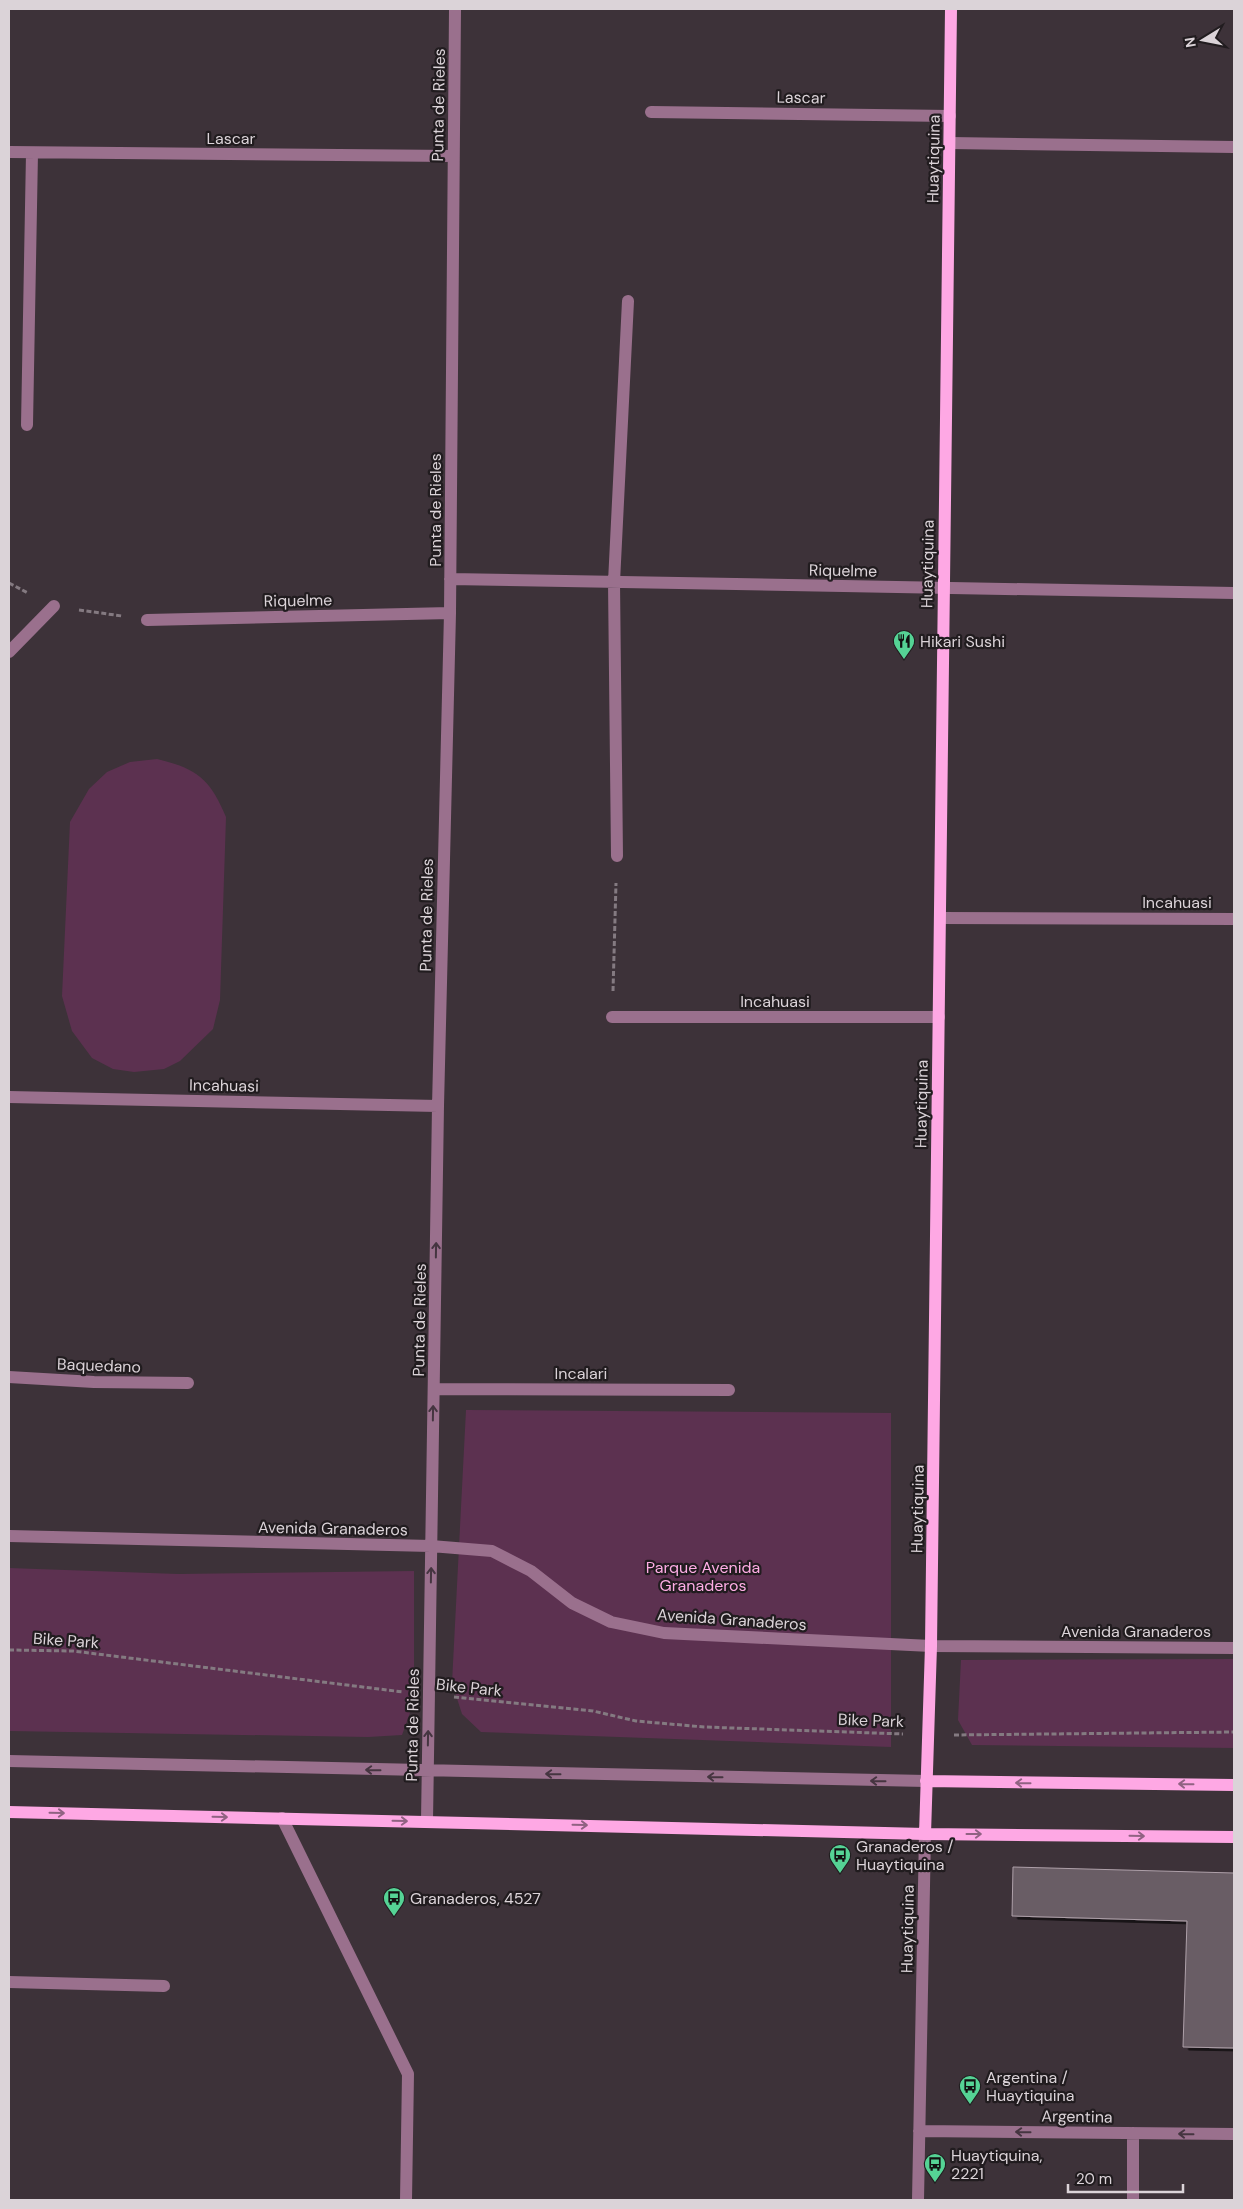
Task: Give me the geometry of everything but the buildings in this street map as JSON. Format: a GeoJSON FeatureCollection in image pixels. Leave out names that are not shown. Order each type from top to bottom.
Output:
{"type":"FeatureCollection","features":[{"type":"Feature","properties":{"kind":"main road","name":"Huaytiquina"},"geometry":{"type":"LineString","coordinates":[[925,1834],[931,1646],[951,9]]}},
{"type":"Feature","properties":{"kind":"main road"},"geometry":{"type":"LineString","coordinates":[[926,1781],[1234,1785]]}},
{"type":"Feature","properties":{"kind":"main road"},"geometry":{"type":"LineString","coordinates":[[9,1812],[925,1834],[1234,1837]]}},
{"type":"Feature","properties":{"kind":"street","name":"Punta de Rieles"},"geometry":{"type":"LineString","coordinates":[[427,1821],[438,1106],[450,613],[455,9]]}},
{"type":"Feature","properties":{"kind":"street","name":"Lascar"},"geometry":{"type":"LineString","coordinates":[[651,112],[950,116]]}},
{"type":"Feature","properties":{"kind":"street"},"geometry":{"type":"LineString","coordinates":[[950,143],[1234,147]]}},
{"type":"Feature","properties":{"kind":"street","name":"Lascar"},"geometry":{"type":"LineString","coordinates":[[9,152],[453,156]]}},
{"type":"Feature","properties":{"kind":"street"},"geometry":{"type":"LineString","coordinates":[[27,425],[32,153]]}},
{"type":"Feature","properties":{"kind":"street"},"geometry":{"type":"LineString","coordinates":[[617,856],[614,582],[628,301]]}},
{"type":"Feature","properties":{"kind":"street","name":"Riquelme"},"geometry":{"type":"LineString","coordinates":[[450,579],[1234,593]]}},
{"type":"Feature","properties":{"kind":"street"},"geometry":{"type":"LineString","coordinates":[[9,652],[54,606]]}},
{"type":"Feature","properties":{"kind":"street","name":"Riquelme"},"geometry":{"type":"LineString","coordinates":[[147,620],[450,613]]}},
{"type":"Feature","properties":{"kind":"street","name":"Incahuasi"},"geometry":{"type":"LineString","coordinates":[[940,918],[1234,919]]}},
{"type":"Feature","properties":{"kind":"street","name":"Incahuasi"},"geometry":{"type":"LineString","coordinates":[[612,1017],[939,1017]]}},
{"type":"Feature","properties":{"kind":"street","name":"Incahuasi"},"geometry":{"type":"LineString","coordinates":[[9,1096],[438,1106]]}},
{"type":"Feature","properties":{"kind":"street","name":"Baquedano"},"geometry":{"type":"LineString","coordinates":[[9,1377],[94,1382],[188,1383]]}},
{"type":"Feature","properties":{"kind":"street","name":"Incalari"},"geometry":{"type":"LineString","coordinates":[[434,1389],[728,1390]]}},
{"type":"Feature","properties":{"kind":"street","name":"Avenida Granaderos"},"geometry":{"type":"LineString","coordinates":[[9,1536],[431,1546],[492,1551],[530,1571],[572,1602],[611,1622],[664,1632],[931,1646],[1234,1648]]}},
{"type":"Feature","properties":{"kind":"street"},"geometry":{"type":"LineString","coordinates":[[9,1761],[427,1772],[926,1781]]}},
{"type":"Feature","properties":{"kind":"street"},"geometry":{"type":"LineString","coordinates":[[282,1818],[408,2074],[406,2200]]}},
{"type":"Feature","properties":{"kind":"street","name":"Huaytiquina"},"geometry":{"type":"LineString","coordinates":[[918,2200],[925,1834]]}},
{"type":"Feature","properties":{"kind":"street"},"geometry":{"type":"LineString","coordinates":[[9,1982],[164,1986]]}},
{"type":"Feature","properties":{"kind":"street","name":"Argentina"},"geometry":{"type":"LineString","coordinates":[[919,2131],[1234,2134]]}},
{"type":"Feature","properties":{"kind":"street"},"geometry":{"type":"LineString","coordinates":[[1133,2133],[1133,2200]]}},
{"type":"Feature","properties":{"kind":"path"},"geometry":{"type":"LineString","coordinates":[[612,1017],[617,856]]}},
{"type":"Feature","properties":{"kind":"path","name":"Bike Park"},"geometry":{"type":"LineString","coordinates":[[9,1650],[73,1651],[429,1695],[593,1711],[636,1721],[704,1727],[927,1735],[1234,1732]]}},
{"type":"Feature","properties":{"kind":"green space"},"geometry":{"type":"Polygon","coordinates":[[[157,759],[183,767],[201,778],[214,793],[226,817],[220,1000],[213,1029],[180,1061],[164,1069],[134,1072],[113,1069],[92,1058],[72,1031],[62,996],[70,822],[89,789],[107,772],[130,762],[157,759]]]}},
{"type":"Feature","properties":{"kind":"green space","name":"Parque Avenida Granaderos"},"geometry":{"type":"Polygon","coordinates":[[[466,1410],[891,1413],[891,1747],[481,1732],[462,1714],[452,1683],[466,1410]]]}},
{"type":"Feature","properties":{"kind":"green space"},"geometry":{"type":"Polygon","coordinates":[[[9,1568],[178,1574],[414,1571],[414,1675],[411,1710],[402,1735],[368,1737],[9,1731],[9,1568]]]}},
{"type":"Feature","properties":{"kind":"green space"},"geometry":{"type":"Polygon","coordinates":[[[1234,1659],[1234,1748],[972,1745],[958,1720],[961,1660],[1234,1659]]]}},
{"type":"Feature","properties":{"kind":"place","name":"Hikari Sushi"},"geometry":{"type":"Point","coordinates":[904,660]}},
{"type":"Feature","properties":{"kind":"place","name":"Granaderos / Huaytiquina"},"geometry":{"type":"Point","coordinates":[840,1874]}},
{"type":"Feature","properties":{"kind":"place","name":"Granaderos, 4527"},"geometry":{"type":"Point","coordinates":[394,1917]}},
{"type":"Feature","properties":{"kind":"place","name":"Argentina / Huaytiquina"},"geometry":{"type":"Point","coordinates":[970,2105]}},
{"type":"Feature","properties":{"kind":"place","name":"Huaytiquina, 2221"},"geometry":{"type":"Point","coordinates":[935,2183]}}]}
